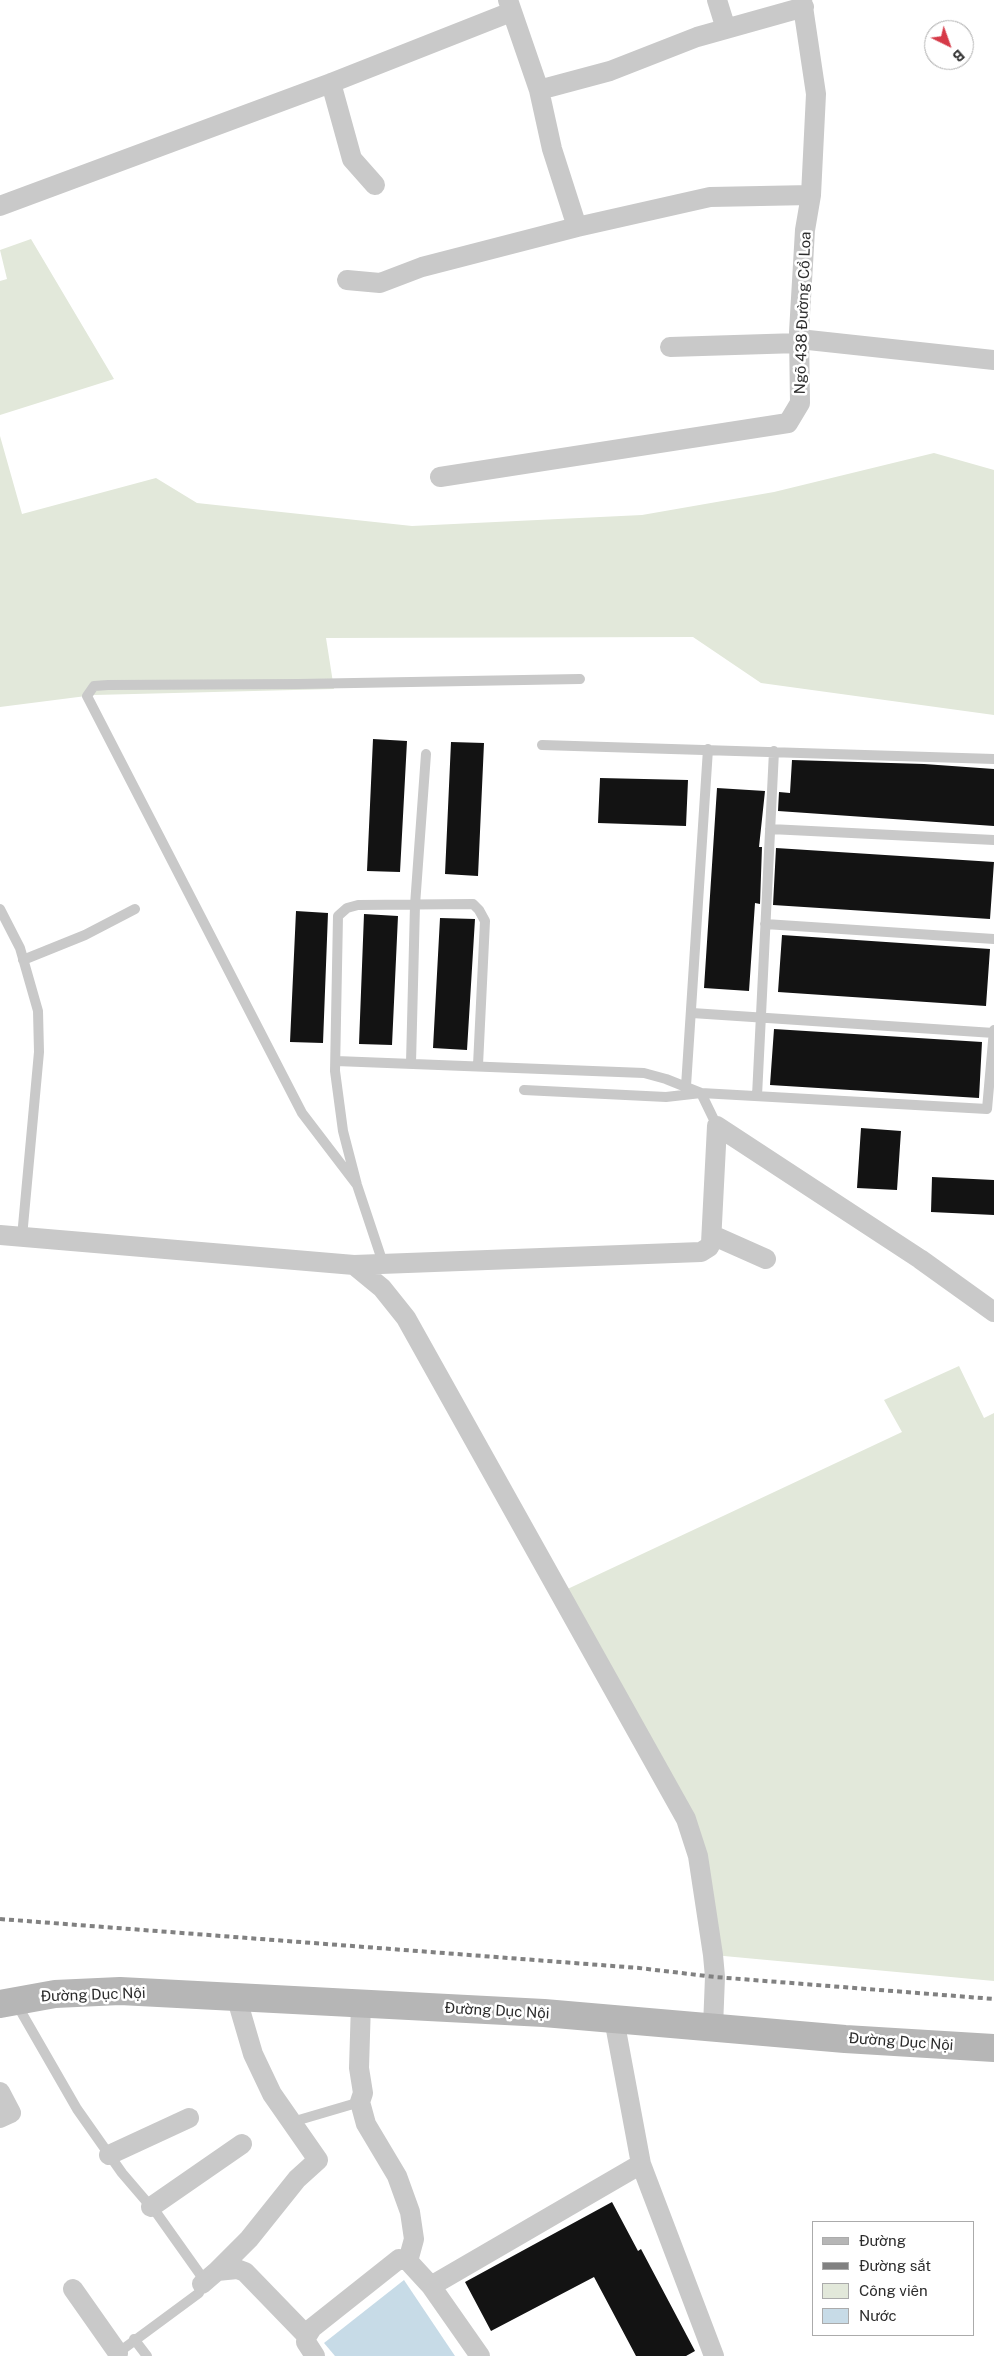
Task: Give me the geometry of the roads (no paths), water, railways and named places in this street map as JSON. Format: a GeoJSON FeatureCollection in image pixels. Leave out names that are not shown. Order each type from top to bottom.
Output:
{"type":"FeatureCollection","features":[{"type":"Feature","properties":{"kind":"street"},"geometry":{"type":"LineString","coordinates":[[718,0],[726,28]]}},
{"type":"Feature","properties":{"kind":"street"},"geometry":{"type":"LineString","coordinates":[[539,90],[610,71],[697,37],[803,4]]}},
{"type":"Feature","properties":{"kind":"street","name":"Ngõ 438 Đường Cổ Loa"},"geometry":{"type":"LineString","coordinates":[[440,477],[788,423],[800,403],[799,341],[805,230],[811,195],[816,94],[803,4]]}},
{"type":"Feature","properties":{"kind":"street"},"geometry":{"type":"LineString","coordinates":[[0,206],[331,83],[509,6],[539,90],[552,149],[577,227]]}},
{"type":"Feature","properties":{"kind":"street"},"geometry":{"type":"LineString","coordinates":[[331,83],[352,159],[375,185]]}},
{"type":"Feature","properties":{"kind":"street"},"geometry":{"type":"LineString","coordinates":[[347,280],[380,283],[422,267],[577,227],[710,197],[811,195]]}},
{"type":"Feature","properties":{"kind":"street"},"geometry":{"type":"LineString","coordinates":[[670,347],[799,341],[994,360]]}},
{"type":"Feature","properties":{"kind":"street"},"geometry":{"type":"LineString","coordinates":[[0,1235],[354,1266],[383,1263],[701,1252],[709,1247],[712,1234],[717,1126]]}},
{"type":"Feature","properties":{"kind":"street"},"geometry":{"type":"LineString","coordinates":[[717,1126],[911,1253],[994,1312]]}},
{"type":"Feature","properties":{"kind":"street"},"geometry":{"type":"LineString","coordinates":[[712,1234],[766,1259]]}},
{"type":"Feature","properties":{"kind":"street"},"geometry":{"type":"LineString","coordinates":[[354,1266],[382,1288],[406,1318],[686,1820],[698,1856],[713,1955],[715,1977],[713,2026]]}},
{"type":"Feature","properties":{"kind":"street","name":"Đường Dục Nội"},"geometry":{"type":"LineString","coordinates":[[7,2002],[55,1994],[120,1991],[236,1996],[614,2019],[713,2026],[845,2039],[994,2048]]}},
{"type":"Feature","properties":{"kind":"street"},"geometry":{"type":"LineString","coordinates":[[202,2284],[249,2239],[297,2179],[318,2160],[272,2094],[253,2054],[236,1996]]}},
{"type":"Feature","properties":{"kind":"street"},"geometry":{"type":"LineString","coordinates":[[360,2003],[359,2068],[363,2093],[360,2102],[366,2124],[397,2176],[410,2212],[414,2239],[408,2261]]}},
{"type":"Feature","properties":{"kind":"street"},"geometry":{"type":"LineString","coordinates":[[614,2019],[641,2164],[714,2356]]}},
{"type":"Feature","properties":{"kind":"street"},"geometry":{"type":"LineString","coordinates":[[0,2092],[11,2113],[0,2118]]}},
{"type":"Feature","properties":{"kind":"street"},"geometry":{"type":"LineString","coordinates":[[109,2155],[189,2118]]}},
{"type":"Feature","properties":{"kind":"street"},"geometry":{"type":"LineString","coordinates":[[151,2207],[242,2144]]}},
{"type":"Feature","properties":{"kind":"street"},"geometry":{"type":"LineString","coordinates":[[431,2286],[641,2164]]}},
{"type":"Feature","properties":{"kind":"street"},"geometry":{"type":"LineString","coordinates":[[315,2356],[306,2342],[307,2336],[318,2323],[399,2259],[408,2261],[431,2286],[480,2356]]}},
{"type":"Feature","properties":{"kind":"street"},"geometry":{"type":"LineString","coordinates":[[217,2271],[237,2269],[244,2272],[307,2336]]}},
{"type":"Feature","properties":{"kind":"street"},"geometry":{"type":"LineString","coordinates":[[73,2289],[115,2354]]}},
{"type":"Feature","properties":{"kind":"lane"},"geometry":{"type":"LineString","coordinates":[[357,1185],[302,1113],[88,696],[94,686],[108,685],[580,679]]}},
{"type":"Feature","properties":{"kind":"lane"},"geometry":{"type":"LineString","coordinates":[[542,745],[994,759]]}},
{"type":"Feature","properties":{"kind":"lane"},"geometry":{"type":"LineString","coordinates":[[686,1086],[708,749]]}},
{"type":"Feature","properties":{"kind":"lane"},"geometry":{"type":"LineString","coordinates":[[757,1096],[774,751]]}},
{"type":"Feature","properties":{"kind":"lane"},"geometry":{"type":"LineString","coordinates":[[411,1063],[415,905],[426,754]]}},
{"type":"Feature","properties":{"kind":"lane"},"geometry":{"type":"LineString","coordinates":[[770,829],[994,840]]}},
{"type":"Feature","properties":{"kind":"lane"},"geometry":{"type":"LineString","coordinates":[[383,1263],[357,1185],[343,1131],[336,1060],[338,916],[347,908],[358,905],[473,904],[479,910],[485,921],[478,1065]]}},
{"type":"Feature","properties":{"kind":"lane"},"geometry":{"type":"LineString","coordinates":[[0,909],[20,948],[38,1011],[39,1052],[22,1237]]}},
{"type":"Feature","properties":{"kind":"lane"},"geometry":{"type":"LineString","coordinates":[[23,960],[85,935],[135,909]]}},
{"type":"Feature","properties":{"kind":"lane"},"geometry":{"type":"LineString","coordinates":[[765,924],[994,940]]}},
{"type":"Feature","properties":{"kind":"lane"},"geometry":{"type":"LineString","coordinates":[[692,1012],[994,1033]]}},
{"type":"Feature","properties":{"kind":"lane"},"geometry":{"type":"LineString","coordinates":[[524,1090],[666,1097],[701,1093],[987,1109],[994,1030]]}},
{"type":"Feature","properties":{"kind":"lane"},"geometry":{"type":"LineString","coordinates":[[336,1060],[644,1074],[686,1086],[701,1093],[717,1126]]}},
{"type":"Feature","properties":{"kind":"lane"},"geometry":{"type":"LineString","coordinates":[[7,2002],[109,2155],[151,2207],[202,2277],[202,2284],[198,2293],[115,2354]]}},
{"type":"Feature","properties":{"kind":"lane"},"geometry":{"type":"LineString","coordinates":[[292,2122],[360,2102]]}},
{"type":"Feature","properties":{"kind":"lane"},"geometry":{"type":"LineString","coordinates":[[134,2340],[147,2356]]}},
{"type":"Feature","properties":{"kind":"water"},"geometry":{"type":"Polygon","coordinates":[[[404,2280],[455,2356],[335,2356],[324,2343],[404,2280]]]}},
{"type":"Feature","properties":{"kind":"railway"},"geometry":{"type":"LineString","coordinates":[[0,1919],[639,1968],[715,1977],[994,1999]]}}]}
